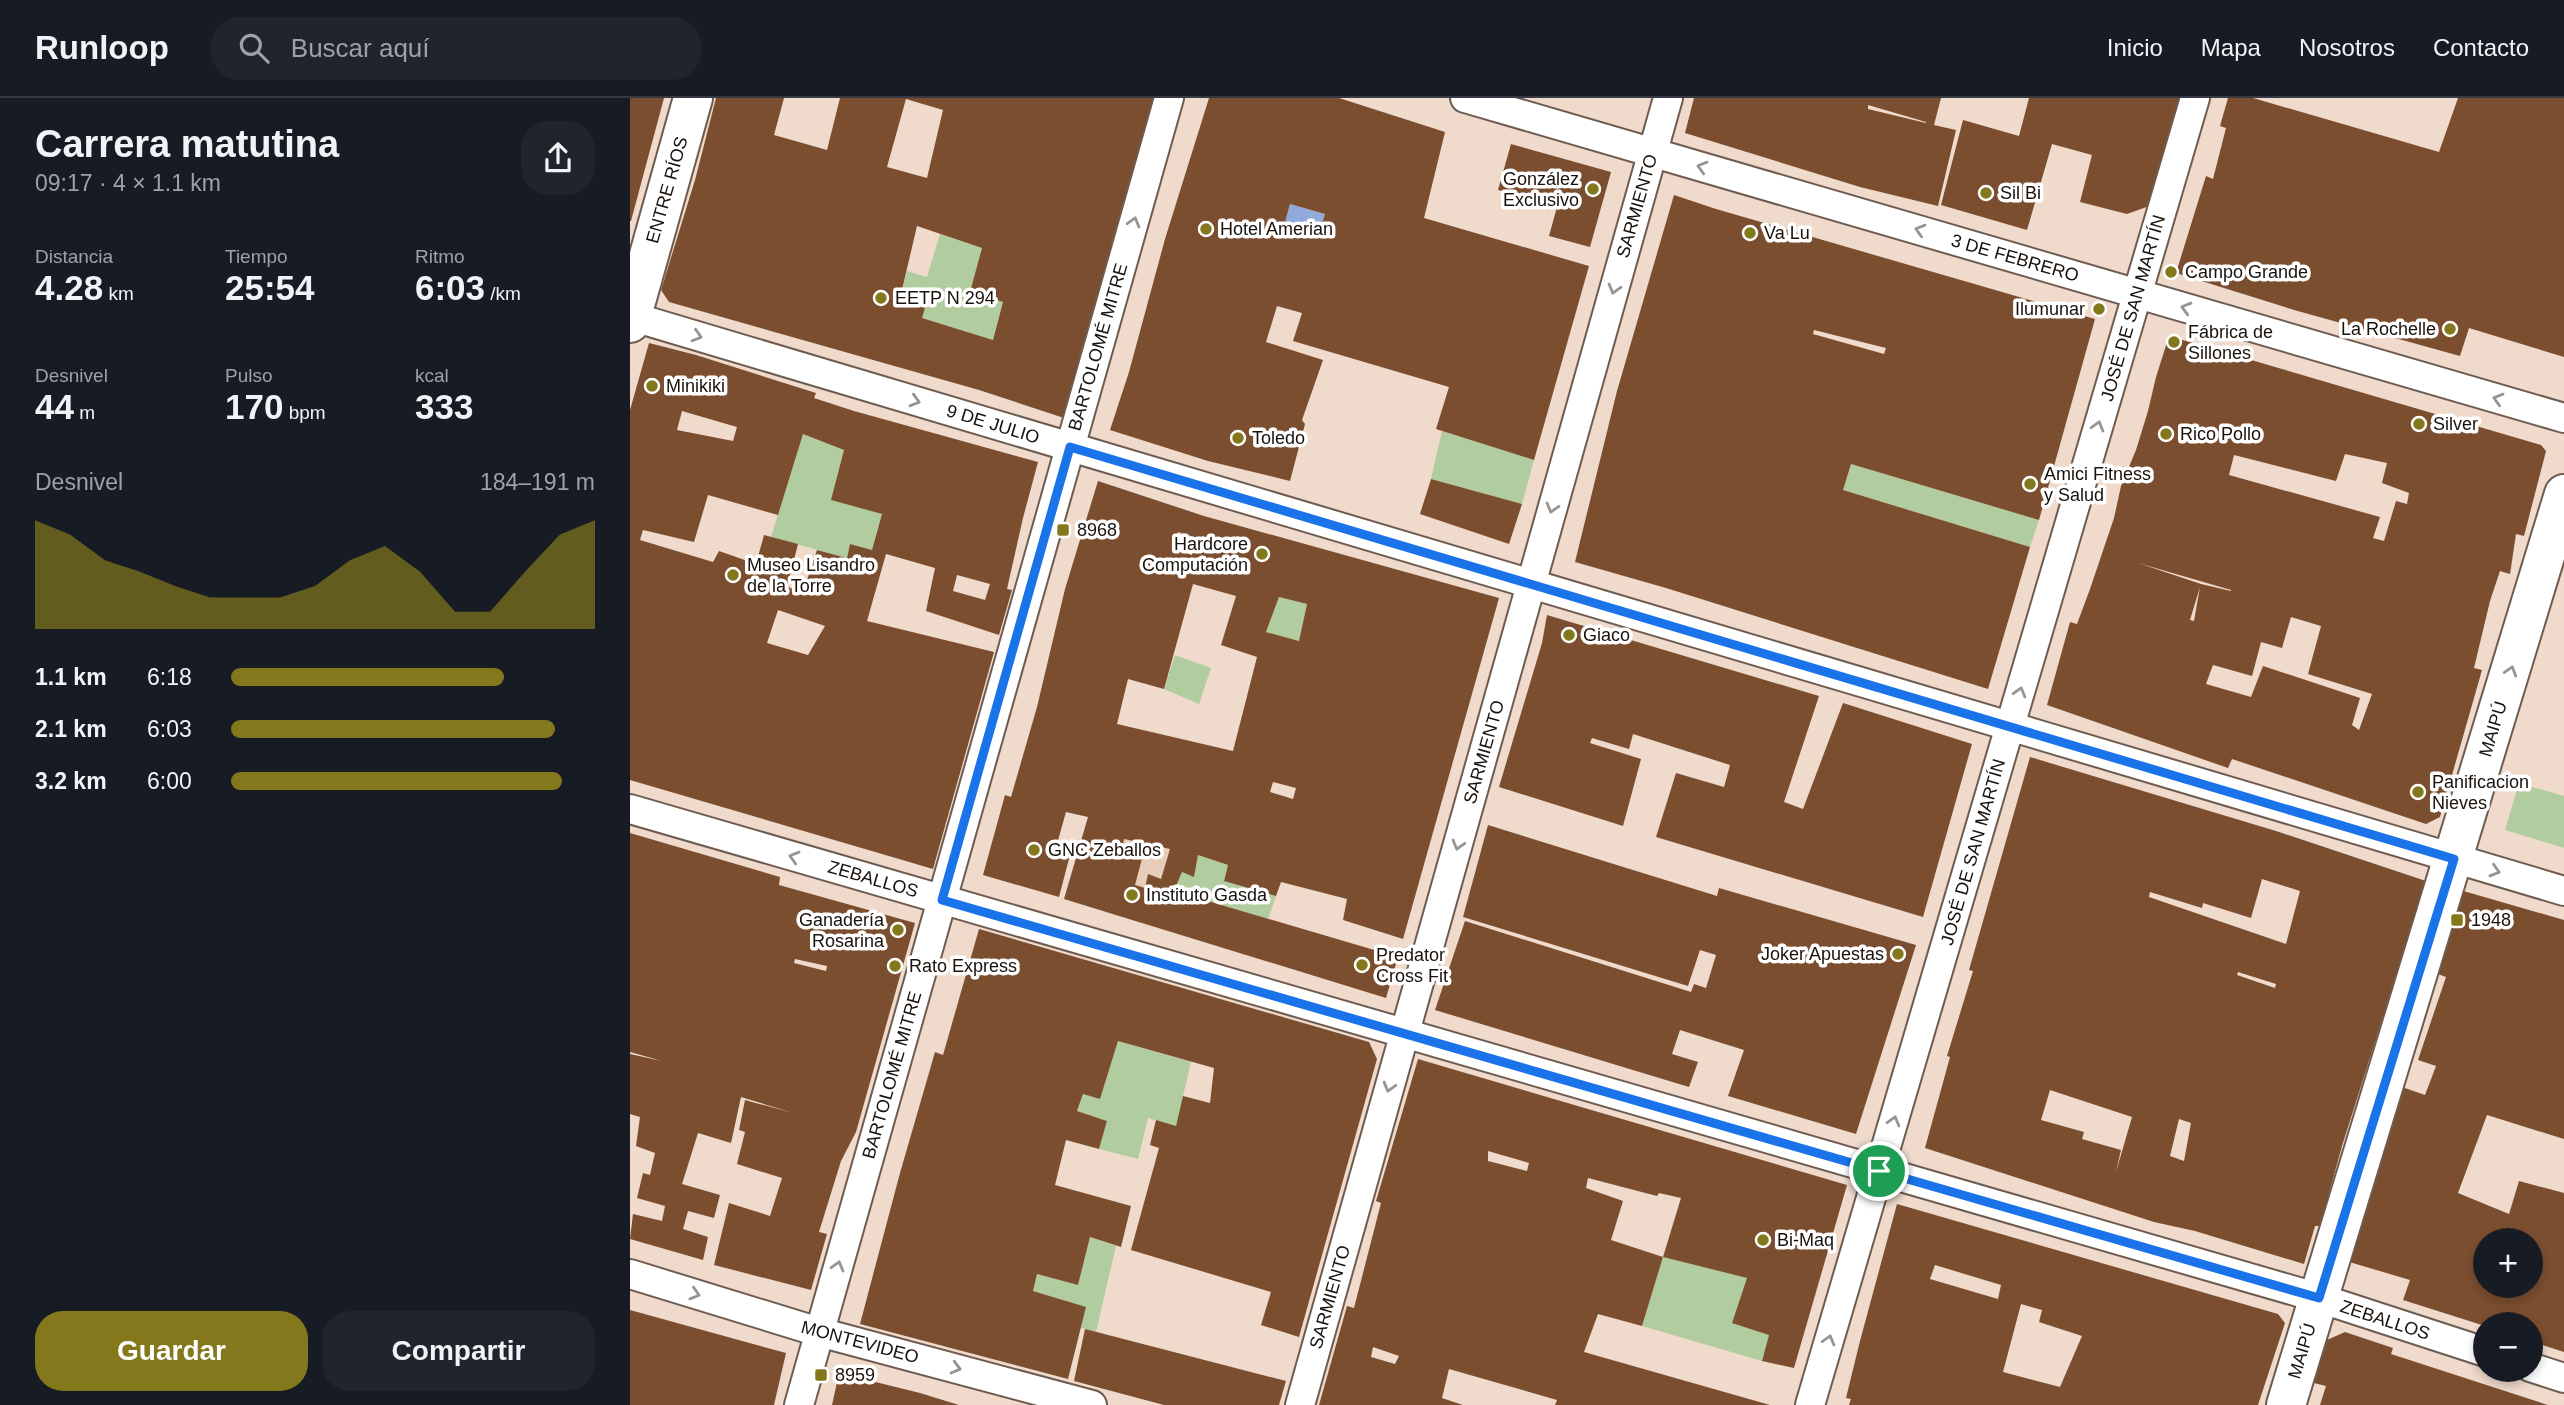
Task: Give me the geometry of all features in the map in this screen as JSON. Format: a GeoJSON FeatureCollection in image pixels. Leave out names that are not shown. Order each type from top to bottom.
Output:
{"type":"FeatureCollection","features":[{"type":"Feature","properties":{"kind":"main road","name":"ENTRE RÍOS"},"geometry":{"type":"LineString","coordinates":[[631,318],[693,98]]}},
{"type":"Feature","properties":{"kind":"main road","name":"MAIPÚ"},"geometry":{"type":"LineString","coordinates":[[2286,1405],[2564,494]]}},
{"type":"Feature","properties":{"kind":"street","name":"BARTOLOMÉ MITRE"},"geometry":{"type":"LineString","coordinates":[[799,1405],[1169,98]]}},
{"type":"Feature","properties":{"kind":"street","name":"3 DE FEBRERO"},"geometry":{"type":"LineString","coordinates":[[1465,98],[2564,418]]}},
{"type":"Feature","properties":{"kind":"street","name":"SARMIENTO"},"geometry":{"type":"LineString","coordinates":[[1300,1405],[1668,98]]}},
{"type":"Feature","properties":{"kind":"street","name":"JOSÉ DE SAN MARTÍN"},"geometry":{"type":"LineString","coordinates":[[1810,1405],[2195,98]]}},
{"type":"Feature","properties":{"kind":"street","name":"9 DE JULIO"},"geometry":{"type":"LineString","coordinates":[[631,318],[2564,891]]}},
{"type":"Feature","properties":{"kind":"street","name":"ZEBALLOS"},"geometry":{"type":"LineString","coordinates":[[630,809],[2319,1298],[2473,1348]]}},
{"type":"Feature","properties":{"kind":"street","name":"MONTEVIDEO"},"geometry":{"type":"LineString","coordinates":[[630,1274],[820,1332],[1092,1405]]}},
{"type":"Feature","properties":{"kind":"street"},"geometry":{"type":"LineString","coordinates":[[2543,1371],[2564,1378]]}},
{"type":"Feature","properties":{"kind":"shaded area","name":"Instituto Gasda"},"geometry":{"type":"Polygon","coordinates":[[[1124,839],[1170,849],[1148,925],[1104,912],[1124,839]]]}},
{"type":"Feature","properties":{"kind":"green space"},"geometry":{"type":"Polygon","coordinates":[[[940,234],[982,248],[970,292],[1003,302],[993,340],[922,318],[901,294],[907,271],[927,277],[940,234]]]}},
{"type":"Feature","properties":{"kind":"green space"},"geometry":{"type":"Polygon","coordinates":[[[1442,431],[1534,460],[1522,504],[1431,479],[1442,431]]]}},
{"type":"Feature","properties":{"kind":"green space"},"geometry":{"type":"Polygon","coordinates":[[[803,434],[844,450],[832,500],[882,514],[872,550],[850,544],[847,558],[771,537],[803,434]]]}},
{"type":"Feature","properties":{"kind":"green space"},"geometry":{"type":"Polygon","coordinates":[[[1851,464],[2039,520],[2030,547],[1843,490],[1851,464]]]}},
{"type":"Feature","properties":{"kind":"green space"},"geometry":{"type":"Polygon","coordinates":[[[1279,597],[1307,604],[1299,641],[1266,632],[1279,597]]]}},
{"type":"Feature","properties":{"kind":"green space"},"geometry":{"type":"Polygon","coordinates":[[[1175,655],[1211,668],[1199,704],[1164,689],[1175,655]]]}},
{"type":"Feature","properties":{"kind":"green space"},"geometry":{"type":"Polygon","coordinates":[[[2519,783],[2564,796],[2564,848],[2505,830],[2519,783]]]}},
{"type":"Feature","properties":{"kind":"green space"},"geometry":{"type":"Polygon","coordinates":[[[1198,855],[1228,865],[1224,881],[1276,896],[1268,919],[1174,891],[1182,872],[1194,876],[1198,855]]]}},
{"type":"Feature","properties":{"kind":"green space"},"geometry":{"type":"Polygon","coordinates":[[[1118,1041],[1191,1062],[1176,1126],[1148,1118],[1138,1159],[1099,1149],[1107,1121],[1077,1111],[1083,1094],[1100,1099],[1118,1041]]]}},
{"type":"Feature","properties":{"kind":"green space"},"geometry":{"type":"Polygon","coordinates":[[[1090,1237],[1116,1246],[1096,1332],[1081,1328],[1085,1307],[1033,1291],[1037,1274],[1078,1285],[1090,1237]]]}},
{"type":"Feature","properties":{"kind":"green space"},"geometry":{"type":"Polygon","coordinates":[[[1663,1257],[1747,1278],[1769,1335],[1762,1361],[1642,1326],[1663,1257]]]}},
{"type":"Feature","properties":{"kind":"water"},"geometry":{"type":"Polygon","coordinates":[[[1290,204],[1325,214],[1318,236],[1284,226],[1290,204]]]}},
{"type":"Feature","properties":{"kind":"building"},"geometry":{"type":"Polygon","coordinates":[[[630,98],[664,98],[631,221],[630,221],[630,98]]]}},
{"type":"Feature","properties":{"kind":"building"},"geometry":{"type":"Polygon","coordinates":[[[716,98],[784,98],[774,135],[827,150],[840,98],[1154,98],[1064,418],[979,390],[669,302],[661,290],[695,180],[716,98]],[[906,99],[887,167],[927,178],[943,110],[906,99]],[[917,226],[901,294],[927,301],[922,318],[993,340],[1003,302],[970,292],[982,248],[917,226]]]}},
{"type":"Feature","properties":{"kind":"building"},"geometry":{"type":"Polygon","coordinates":[[[1209,98],[1339,98],[1445,132],[1424,218],[1589,266],[1534,460],[1436,429],[1449,387],[1293,341],[1302,313],[1277,306],[1266,342],[1323,360],[1302,420],[1305,424],[1290,481],[1208,461],[1110,430],[1129,372],[1165,239],[1209,98]],[[1290,204],[1284,226],[1318,236],[1325,214],[1290,204]]]}},
{"type":"Feature","properties":{"kind":"building"},"geometry":{"type":"Polygon","coordinates":[[[1694,98],[1941,98],[1934,125],[1956,130],[1938,206],[1860,187],[1685,133],[1694,98]],[[1868,105],[1868,109],[1926,122],[1868,105]]]}},
{"type":"Feature","properties":{"kind":"building"},"geometry":{"type":"Polygon","coordinates":[[[2029,98],[2184,98],[2166,160],[2157,170],[2164,172],[2155,204],[2127,214],[2080,202],[2092,155],[2052,144],[2027,230],[1941,205],[1963,120],[2019,136],[2029,98]]]}},
{"type":"Feature","properties":{"kind":"building"},"geometry":{"type":"Polygon","coordinates":[[[2228,98],[2253,98],[2439,152],[2458,98],[2564,98],[2564,357],[2469,328],[2460,356],[2294,310],[2176,273],[2206,176],[2213,179],[2226,128],[2220,126],[2228,98]]]}},
{"type":"Feature","properties":{"kind":"building"},"geometry":{"type":"Polygon","coordinates":[[[1511,144],[1611,172],[1590,247],[1549,236],[1557,207],[1498,190],[1511,144]]]}},
{"type":"Feature","properties":{"kind":"building"},"geometry":{"type":"Polygon","coordinates":[[[1674,195],[2095,319],[2039,520],[1851,464],[1843,490],[2030,547],[1988,689],[1575,562],[1617,391],[1674,195]],[[1814,330],[1813,334],[1884,354],[1886,348],[1814,330]]]}},
{"type":"Feature","properties":{"kind":"building"},"geometry":{"type":"Polygon","coordinates":[[[2169,336],[2541,445],[2546,451],[2524,536],[2516,534],[2510,574],[2500,571],[2490,601],[2474,668],[2482,670],[2440,817],[2426,824],[2232,759],[2228,768],[2047,705],[2070,622],[2077,624],[2114,518],[2121,486],[2136,450],[2169,336]],[[2345,454],[2336,481],[2234,455],[2229,475],[2380,517],[2373,538],[2384,541],[2396,501],[2407,504],[2409,493],[2382,483],[2387,463],[2345,454]],[[2138,563],[2201,584],[2231,591],[2138,563]],[[2200,587],[2190,620],[2194,621],[2200,587]],[[2291,617],[2282,648],[2261,642],[2252,676],[2213,665],[2206,684],[2251,697],[2263,666],[2360,698],[2352,725],[2359,730],[2372,694],[2308,674],[2321,626],[2291,617]]]}},
{"type":"Feature","properties":{"kind":"building"},"geometry":{"type":"Polygon","coordinates":[[[649,343],[816,393],[814,398],[854,411],[1038,462],[1007,589],[1012,590],[999,635],[926,611],[935,568],[886,554],[867,621],[994,652],[933,869],[630,780],[630,410],[649,343]],[[682,411],[677,430],[733,441],[737,427],[682,411]],[[803,434],[778,515],[708,495],[694,542],[643,530],[640,540],[713,562],[719,551],[756,564],[764,535],[798,544],[787,587],[803,592],[817,550],[847,558],[850,544],[872,550],[882,514],[831,500],[844,450],[803,434]],[[957,575],[953,591],[985,600],[990,584],[957,575]],[[778,610],[767,643],[808,655],[825,626],[778,610]]]}},
{"type":"Feature","properties":{"kind":"building"},"geometry":{"type":"Polygon","coordinates":[[[1431,479],[1522,504],[1509,544],[1420,514],[1431,479]]]}},
{"type":"Feature","properties":{"kind":"building"},"geometry":{"type":"Polygon","coordinates":[[[1098,481],[1204,516],[1499,598],[1403,939],[1343,920],[1347,899],[1281,882],[1276,896],[1224,881],[1228,865],[1198,855],[1194,877],[1182,872],[1174,891],[1398,957],[1386,998],[1064,899],[1088,817],[1066,812],[1055,851],[1070,855],[1059,897],[983,875],[1005,795],[1011,797],[1037,707],[1065,589],[1098,481]],[[1178,532],[1173,549],[1192,555],[1197,538],[1178,532]],[[1193,584],[1164,689],[1128,679],[1117,724],[1233,751],[1257,657],[1221,645],[1236,596],[1193,584]],[[1279,597],[1266,632],[1299,641],[1307,604],[1279,597]],[[1273,782],[1270,792],[1293,799],[1296,788],[1273,782]],[[1124,839],[1123,845],[1144,851],[1135,885],[1145,888],[1148,874],[1161,879],[1170,849],[1124,839]]]}},
{"type":"Feature","properties":{"kind":"building"},"geometry":{"type":"Polygon","coordinates":[[[1547,615],[1819,696],[1784,802],[1803,809],[1843,703],[1972,744],[1923,917],[1656,837],[1676,773],[1724,787],[1730,765],[1633,734],[1629,749],[1592,738],[1590,743],[1641,759],[1623,826],[1499,787],[1542,643],[1547,615]]]}},
{"type":"Feature","properties":{"kind":"building"},"geometry":{"type":"Polygon","coordinates":[[[2030,757],[2276,831],[2426,881],[2342,1146],[2320,1226],[2315,1226],[2304,1264],[2195,1231],[2154,1222],[1925,1148],[1950,1057],[1947,1056],[1973,971],[1969,970],[2030,757]],[[2262,879],[2251,918],[2203,903],[2202,908],[2150,892],[2149,897],[2286,944],[2300,891],[2262,879]],[[2238,972],[2237,975],[2275,988],[2276,984],[2238,972]],[[2050,1090],[2041,1120],[2084,1132],[2082,1139],[2121,1150],[2116,1172],[2132,1117],[2050,1090]],[[2179,1119],[2170,1156],[2184,1161],[2191,1123],[2179,1119]]]}},
{"type":"Feature","properties":{"kind":"building"},"geometry":{"type":"Polygon","coordinates":[[[1488,825],[1717,896],[1719,888],[1916,945],[1856,1134],[1728,1096],[1744,1050],[1680,1030],[1672,1054],[1698,1062],[1689,1087],[1435,1010],[1465,921],[1691,992],[1694,984],[1706,988],[1716,955],[1700,950],[1688,986],[1463,917],[1488,825]]]}},
{"type":"Feature","properties":{"kind":"building"},"geometry":{"type":"Polygon","coordinates":[[[630,833],[780,877],[779,885],[915,923],[856,1132],[841,1161],[819,1232],[827,1234],[811,1290],[714,1265],[729,1203],[770,1216],[782,1178],[737,1164],[745,1132],[739,1130],[745,1100],[793,1113],[741,1097],[731,1143],[698,1133],[682,1184],[720,1195],[714,1218],[688,1211],[683,1229],[708,1237],[703,1260],[630,1239],[633,1214],[662,1221],[665,1206],[637,1198],[643,1173],[650,1175],[655,1153],[636,1146],[640,1117],[630,1114],[630,1054],[662,1061],[630,1052],[630,833]],[[795,959],[794,963],[826,971],[827,966],[795,959]]]}},
{"type":"Feature","properties":{"kind":"building"},"geometry":{"type":"Polygon","coordinates":[[[2460,890],[2564,920],[2564,1139],[2487,1115],[2458,1193],[2509,1214],[2519,1181],[2564,1193],[2564,1352],[2543,1345],[2543,1312],[2473,1312],[2473,1322],[2403,1300],[2410,1280],[2346,1261],[2399,1086],[2425,1095],[2436,1066],[2418,1060],[2446,977],[2435,973],[2460,890]]]}},
{"type":"Feature","properties":{"kind":"building"},"geometry":{"type":"Polygon","coordinates":[[[979,929],[1369,1042],[1377,1059],[1299,1337],[1261,1325],[1271,1292],[1131,1250],[1159,1148],[1150,1145],[1156,1120],[1176,1126],[1183,1096],[1210,1103],[1214,1068],[1118,1041],[1100,1099],[1083,1094],[1077,1111],[1107,1121],[1099,1149],[1066,1140],[1055,1185],[1131,1206],[1121,1247],[1090,1237],[1078,1285],[1037,1274],[1033,1291],[1086,1307],[1068,1379],[860,1324],[935,1052],[943,1055],[979,929]]]}},
{"type":"Feature","properties":{"kind":"building"},"geometry":{"type":"Polygon","coordinates":[[[1418,1059],[1847,1185],[1794,1368],[1762,1361],[1769,1335],[1732,1323],[1747,1278],[1663,1257],[1642,1326],[1598,1314],[1584,1352],[1770,1405],[1555,1405],[1557,1400],[1449,1369],[1442,1398],[1463,1405],[1319,1405],[1347,1306],[1354,1308],[1381,1203],[1376,1201],[1418,1059]],[[1488,1151],[1488,1161],[1527,1171],[1529,1163],[1488,1151]],[[1588,1178],[1586,1188],[1623,1201],[1611,1240],[1663,1257],[1681,1198],[1659,1193],[1657,1196],[1588,1178]],[[1373,1347],[1371,1357],[1395,1364],[1399,1356],[1373,1347]]]}},
{"type":"Feature","properties":{"kind":"building"},"geometry":{"type":"Polygon","coordinates":[[[1897,1204],[2278,1314],[2285,1323],[2258,1405],[1849,1405],[1851,1399],[1846,1398],[1897,1204]],[[1935,1265],[1930,1279],[1998,1299],[2001,1285],[1935,1265]],[[2021,1304],[2003,1372],[2060,1387],[2082,1336],[2039,1322],[2042,1310],[2021,1304]]]}},
{"type":"Feature","properties":{"kind":"building"},"geometry":{"type":"Polygon","coordinates":[[[630,1310],[786,1353],[774,1405],[630,1405],[630,1310]]]}},
{"type":"Feature","properties":{"kind":"building"},"geometry":{"type":"Polygon","coordinates":[[[1085,1329],[1286,1381],[1279,1405],[1164,1405],[1074,1381],[1085,1329]]]}},
{"type":"Feature","properties":{"kind":"building"},"geometry":{"type":"Polygon","coordinates":[[[2345,1332],[2393,1348],[2391,1354],[2548,1405],[2320,1405],[2326,1386],[2314,1383],[2327,1340],[2345,1332]]]}},
{"type":"Feature","properties":{"kind":"building"},"geometry":{"type":"Polygon","coordinates":[[[839,1373],[920,1393],[959,1405],[832,1405],[839,1373]]]}},
{"type":"Feature","properties":{"kind":"place","name":"González Exclusivo"},"geometry":{"type":"Point","coordinates":[1593,189]}},
{"type":"Feature","properties":{"kind":"place","name":"Sil Bi"},"geometry":{"type":"Point","coordinates":[1986,193]}},
{"type":"Feature","properties":{"kind":"place","name":"Hotel Amerian"},"geometry":{"type":"Point","coordinates":[1206,229]}},
{"type":"Feature","properties":{"kind":"place","name":"Va Lu"},"geometry":{"type":"Point","coordinates":[1750,233]}},
{"type":"Feature","properties":{"kind":"place","name":"Campo Grande"},"geometry":{"type":"Point","coordinates":[2171,272]}},
{"type":"Feature","properties":{"kind":"place","name":"EETP N 294"},"geometry":{"type":"Point","coordinates":[881,298]}},
{"type":"Feature","properties":{"kind":"place","name":"Ilumunar"},"geometry":{"type":"Point","coordinates":[2099,309]}},
{"type":"Feature","properties":{"kind":"place","name":"La Rochelle"},"geometry":{"type":"Point","coordinates":[2450,329]}},
{"type":"Feature","properties":{"kind":"place","name":"Fábrica de Sillones"},"geometry":{"type":"Point","coordinates":[2174,342]}},
{"type":"Feature","properties":{"kind":"place","name":"Minikiki"},"geometry":{"type":"Point","coordinates":[652,386]}},
{"type":"Feature","properties":{"kind":"place","name":"Silver"},"geometry":{"type":"Point","coordinates":[2419,424]}},
{"type":"Feature","properties":{"kind":"place","name":"Rico Pollo"},"geometry":{"type":"Point","coordinates":[2166,434]}},
{"type":"Feature","properties":{"kind":"place","name":"Toledo"},"geometry":{"type":"Point","coordinates":[1238,438]}},
{"type":"Feature","properties":{"kind":"place","name":"Amici Fitness y Salud"},"geometry":{"type":"Point","coordinates":[2030,484]}},
{"type":"Feature","properties":{"kind":"place","name":"8968"},"geometry":{"type":"Point","coordinates":[1063,530]}},
{"type":"Feature","properties":{"kind":"place","name":"Hardcore Computación"},"geometry":{"type":"Point","coordinates":[1262,554]}},
{"type":"Feature","properties":{"kind":"place","name":"Museo Lisandro de la Torre"},"geometry":{"type":"Point","coordinates":[733,575]}},
{"type":"Feature","properties":{"kind":"place","name":"Giaco"},"geometry":{"type":"Point","coordinates":[1569,635]}},
{"type":"Feature","properties":{"kind":"place","name":"Panificacion Nieves"},"geometry":{"type":"Point","coordinates":[2418,792]}},
{"type":"Feature","properties":{"kind":"place","name":"GNC Zeballos"},"geometry":{"type":"Point","coordinates":[1034,850]}},
{"type":"Feature","properties":{"kind":"place","name":"Instituto Gasda"},"geometry":{"type":"Point","coordinates":[1132,895]}},
{"type":"Feature","properties":{"kind":"place","name":"1948"},"geometry":{"type":"Point","coordinates":[2457,920]}},
{"type":"Feature","properties":{"kind":"place","name":"Ganadería Rosarina"},"geometry":{"type":"Point","coordinates":[898,930]}},
{"type":"Feature","properties":{"kind":"place","name":"Joker Apuestas"},"geometry":{"type":"Point","coordinates":[1898,954]}},
{"type":"Feature","properties":{"kind":"place","name":"Predator Cross Fit"},"geometry":{"type":"Point","coordinates":[1362,965]}},
{"type":"Feature","properties":{"kind":"place","name":"Rato Express"},"geometry":{"type":"Point","coordinates":[895,966]}},
{"type":"Feature","properties":{"kind":"place","name":"Bi-Maq"},"geometry":{"type":"Point","coordinates":[1763,1240]}},
{"type":"Feature","properties":{"kind":"place","name":"8959"},"geometry":{"type":"Point","coordinates":[821,1375]}},
{"type":"Feature","properties":{"kind":"route"},"geometry":{"type":"LineString","coordinates":[[1070,447],[2454,859],[2319,1298],[1879,1171],[942,900],[1070,447]]}}]}
